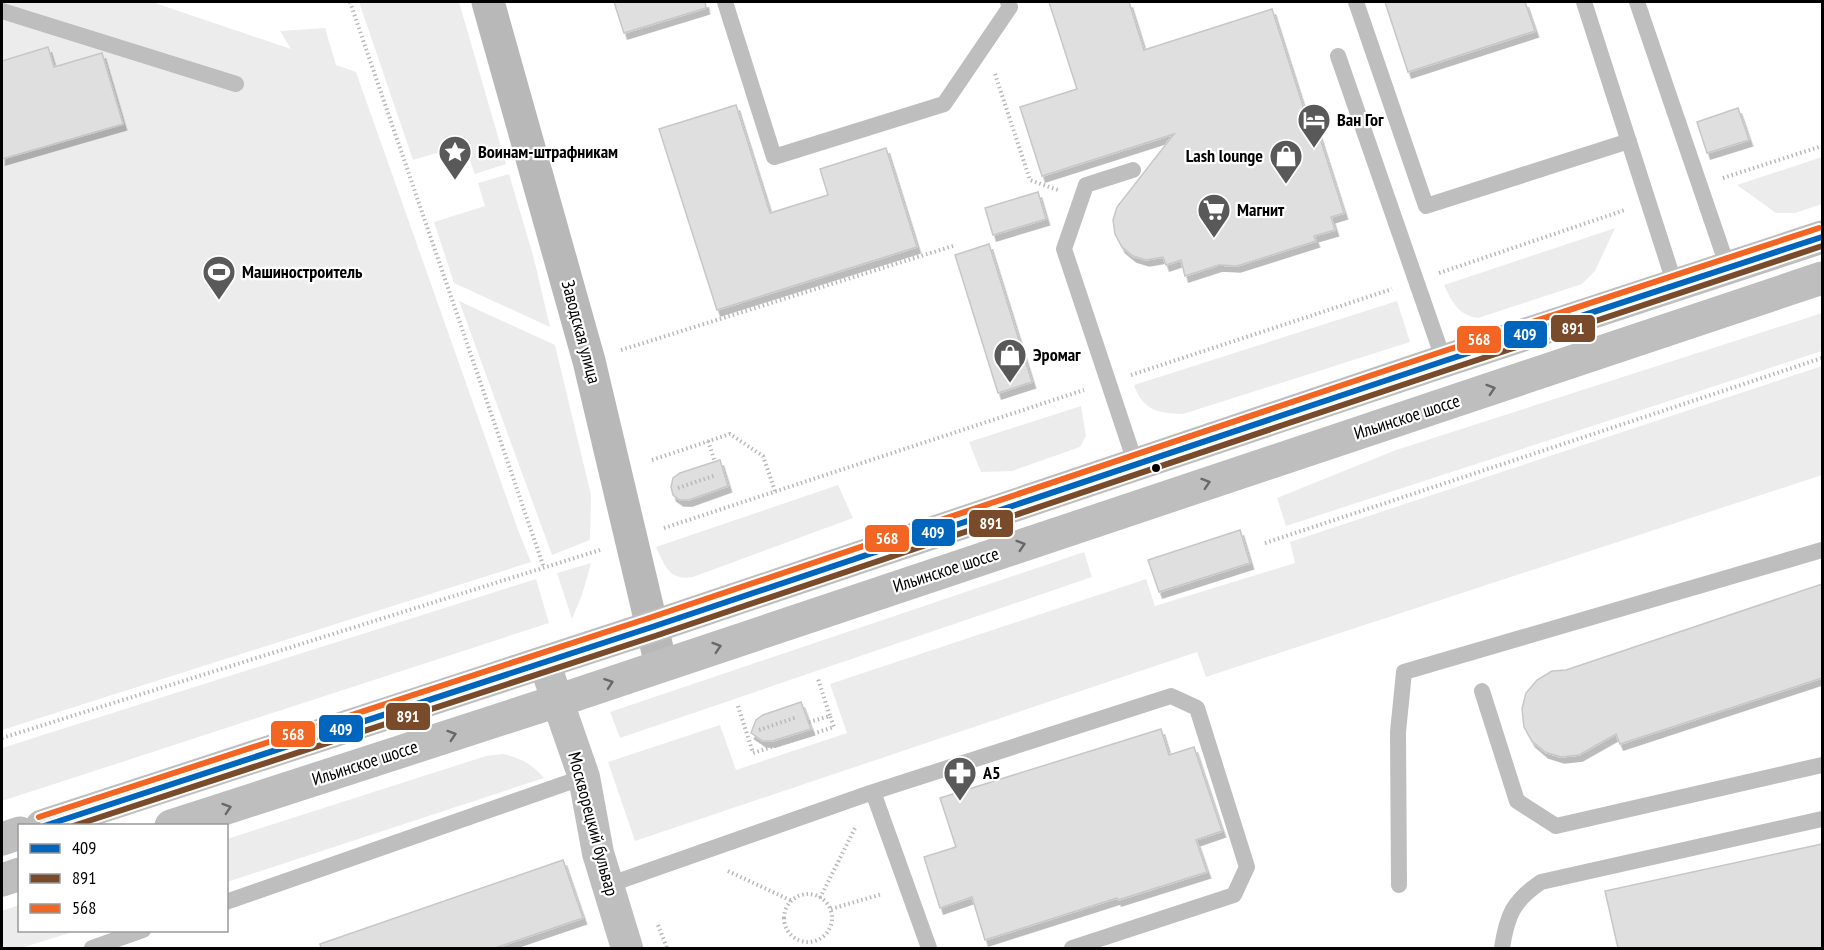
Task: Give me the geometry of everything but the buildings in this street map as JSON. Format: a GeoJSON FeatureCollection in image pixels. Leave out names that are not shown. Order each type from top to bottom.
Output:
{"type":"FeatureCollection","features":[{"type":"Feature","properties":{"kind":"main road"},"geometry":{"type":"LineString","coordinates":[[45,824],[652,627],[1444,361],[1822,237]]}},
{"type":"Feature","properties":{"kind":"main road","name":"Ильинское шоссе"},"geometry":{"type":"LineString","coordinates":[[174,824],[557,701],[1822,278]]}},
{"type":"Feature","properties":{"kind":"main road"},"geometry":{"type":"LineString","coordinates":[[2,838],[18,834]]}},
{"type":"Feature","properties":{"kind":"main road"},"geometry":{"type":"LineString","coordinates":[[2,880],[18,875]]}},
{"type":"Feature","properties":{"kind":"street","name":"Заводская улица"},"geometry":{"type":"LineString","coordinates":[[488,2],[590,361],[661,666]]}},
{"type":"Feature","properties":{"kind":"street","name":"Москворецкий бульвар"},"geometry":{"type":"LineString","coordinates":[[544,662],[584,777],[598,853],[627,948]]}},
{"type":"Feature","properties":{"kind":"lane"},"geometry":{"type":"LineString","coordinates":[[725,2],[774,157],[944,104],[1010,7],[1008,2]]}},
{"type":"Feature","properties":{"kind":"lane"},"geometry":{"type":"LineString","coordinates":[[1356,2],[1426,206],[1629,141]]}},
{"type":"Feature","properties":{"kind":"lane"},"geometry":{"type":"LineString","coordinates":[[1584,2],[1675,285]]}},
{"type":"Feature","properties":{"kind":"lane"},"geometry":{"type":"LineString","coordinates":[[1637,2],[1698,186],[1728,268]]}},
{"type":"Feature","properties":{"kind":"lane"},"geometry":{"type":"LineString","coordinates":[[2,11],[236,84]]}},
{"type":"Feature","properties":{"kind":"lane"},"geometry":{"type":"LineString","coordinates":[[1338,56],[1444,361]]}},
{"type":"Feature","properties":{"kind":"lane"},"geometry":{"type":"LineString","coordinates":[[1133,170],[1086,185],[1065,249],[1136,465]]}},
{"type":"Feature","properties":{"kind":"lane"},"geometry":{"type":"LineString","coordinates":[[1399,885],[1398,732],[1404,672],[1822,550]]}},
{"type":"Feature","properties":{"kind":"lane"},"geometry":{"type":"LineString","coordinates":[[1482,691],[1517,801],[1556,826],[1822,765]]}},
{"type":"Feature","properties":{"kind":"lane"},"geometry":{"type":"LineString","coordinates":[[608,885],[873,792],[1171,696],[1197,708],[1247,867],[1234,895],[1072,948]]}},
{"type":"Feature","properties":{"kind":"lane"},"geometry":{"type":"LineString","coordinates":[[228,901],[584,777]]}},
{"type":"Feature","properties":{"kind":"lane"},"geometry":{"type":"LineString","coordinates":[[873,792],[929,948]]}},
{"type":"Feature","properties":{"kind":"lane"},"geometry":{"type":"LineString","coordinates":[[1502,948],[1510,913],[1524,893],[1541,882],[1822,819]]}},
{"type":"Feature","properties":{"kind":"lane"},"geometry":{"type":"LineString","coordinates":[[92,948],[138,932]]}},
{"type":"Feature","properties":{"kind":"path"},"geometry":{"type":"LineString","coordinates":[[350,2],[544,568]]}},
{"type":"Feature","properties":{"kind":"path"},"geometry":{"type":"LineString","coordinates":[[975,59],[995,73],[1030,180],[1082,198]]}},
{"type":"Feature","properties":{"kind":"path"},"geometry":{"type":"LineString","coordinates":[[1698,186],[1822,146]]}},
{"type":"Feature","properties":{"kind":"path"},"geometry":{"type":"LineString","coordinates":[[2,738],[631,540],[1649,202]]}},
{"type":"Feature","properties":{"kind":"path"},"geometry":{"type":"LineString","coordinates":[[590,361],[956,245]]}},
{"type":"Feature","properties":{"kind":"path"},"geometry":{"type":"LineString","coordinates":[[1265,543],[1822,358]]}},
{"type":"Feature","properties":{"kind":"path"},"geometry":{"type":"LineString","coordinates":[[652,460],[730,434],[764,456],[775,492]]}},
{"type":"Feature","properties":{"kind":"path"},"geometry":{"type":"LineString","coordinates":[[708,441],[715,462]]}},
{"type":"Feature","properties":{"kind":"path"},"geometry":{"type":"LineString","coordinates":[[678,488],[716,475]]}},
{"type":"Feature","properties":{"kind":"path"},"geometry":{"type":"LineString","coordinates":[[738,706],[753,753],[834,727],[818,679]]}},
{"type":"Feature","properties":{"kind":"path"},"geometry":{"type":"LineString","coordinates":[[809,722],[830,716]]}},
{"type":"Feature","properties":{"kind":"path"},"geometry":{"type":"LineString","coordinates":[[759,730],[797,717]]}},
{"type":"Feature","properties":{"kind":"path"},"geometry":{"type":"LineString","coordinates":[[820,898],[873,792]]}},
{"type":"Feature","properties":{"kind":"path"},"geometry":{"type":"LineString","coordinates":[[695,855],[792,902]]}},
{"type":"Feature","properties":{"kind":"path"},"geometry":{"type":"LineString","coordinates":[[831,909],[906,886]]}},
{"type":"Feature","properties":{"kind":"path"},"geometry":{"type":"LineString","coordinates":[[805,894],[816,895],[820,898],[831,909],[832,920],[829,930],[822,938],[812,942],[801,941],[786,927],[784,916],[788,906],[805,894]]}},
{"type":"Feature","properties":{"kind":"shaded area","name":"Машиностроитель"},"geometry":{"type":"Polygon","coordinates":[[[2,2],[152,2],[291,49],[280,31],[325,28],[336,65],[356,72],[531,562],[2,730],[2,2]]]}},
{"type":"Feature","properties":{"kind":"shaded area"},"geometry":{"type":"Polygon","coordinates":[[[359,2],[459,2],[506,164],[475,174],[464,145],[413,160],[359,2]]]}},
{"type":"Feature","properties":{"kind":"shaded area"},"geometry":{"type":"Polygon","coordinates":[[[1822,157],[1822,204],[1795,213],[1776,213],[1737,185],[1822,157]]]}},
{"type":"Feature","properties":{"kind":"shaded area"},"geometry":{"type":"Polygon","coordinates":[[[509,174],[534,259],[550,327],[454,283],[434,222],[485,206],[478,183],[509,174]]]}},
{"type":"Feature","properties":{"kind":"shaded area"},"geometry":{"type":"Polygon","coordinates":[[[1615,228],[1595,271],[1582,284],[1478,318],[1461,311],[1444,285],[1615,228]]]}},
{"type":"Feature","properties":{"kind":"shaded area"},"geometry":{"type":"Polygon","coordinates":[[[459,301],[555,345],[591,495],[590,540],[552,555],[459,301]]]}},
{"type":"Feature","properties":{"kind":"shaded area"},"geometry":{"type":"Polygon","coordinates":[[[1397,301],[1410,342],[1183,414],[1152,409],[1142,400],[1134,385],[1397,301]]]}},
{"type":"Feature","properties":{"kind":"shaded area"},"geometry":{"type":"Polygon","coordinates":[[[1822,313],[1822,351],[1286,526],[1277,498],[1396,450],[1822,313]]]}},
{"type":"Feature","properties":{"kind":"shaded area"},"geometry":{"type":"Polygon","coordinates":[[[1822,366],[1822,475],[1206,677],[1197,652],[635,841],[608,762],[720,725],[736,770],[847,733],[830,684],[1146,579],[1155,606],[1295,563],[1290,542],[1822,366]]]}},
{"type":"Feature","properties":{"kind":"shaded area"},"geometry":{"type":"Polygon","coordinates":[[[1081,406],[1086,436],[1080,447],[1012,471],[981,472],[969,442],[1081,406]]]}},
{"type":"Feature","properties":{"kind":"shaded area"},"geometry":{"type":"Polygon","coordinates":[[[838,485],[853,518],[693,577],[678,577],[669,571],[656,547],[838,485]]]}},
{"type":"Feature","properties":{"kind":"shaded area"},"geometry":{"type":"Polygon","coordinates":[[[1084,552],[1092,577],[620,738],[610,712],[1084,552]]]}},
{"type":"Feature","properties":{"kind":"shaded area"},"geometry":{"type":"Polygon","coordinates":[[[591,563],[582,595],[572,619],[557,573],[591,563]]]}},
{"type":"Feature","properties":{"kind":"shaded area"},"geometry":{"type":"Polygon","coordinates":[[[536,579],[549,623],[2,801],[2,748],[536,579]]]}},
{"type":"Feature","properties":{"kind":"shaded area"},"geometry":{"type":"Polygon","coordinates":[[[503,754],[515,757],[526,762],[544,778],[228,882],[228,839],[486,756],[503,754]]]}},
{"type":"Feature","properties":{"kind":"shaded area"},"geometry":{"type":"Polygon","coordinates":[[[18,905],[18,932],[73,932],[21,948],[2,948],[2,911],[18,905]]]}},
{"type":"Feature","properties":{"kind":"transit line","name":"568"},"geometry":{"type":"LineString","coordinates":[[39,817],[649,618],[1441,352],[1819,228]]}},
{"type":"Feature","properties":{"kind":"transit line","name":"409"},"geometry":{"type":"LineString","coordinates":[[50,824],[652,627],[1444,361],[1822,237]]}},
{"type":"Feature","properties":{"kind":"transit line","name":"891"},"geometry":{"type":"LineString","coordinates":[[79,824],[655,636],[1822,246]]}},
{"type":"Feature","properties":{"kind":"place","name":"Ван Гог"},"geometry":{"type":"Point","coordinates":[1314,149]}},
{"type":"Feature","properties":{"kind":"place","name":"Воинам-штрафникам"},"geometry":{"type":"Point","coordinates":[455,181]}},
{"type":"Feature","properties":{"kind":"place","name":"Lash lounge"},"geometry":{"type":"Point","coordinates":[1286,185]}},
{"type":"Feature","properties":{"kind":"place","name":"Магнит"},"geometry":{"type":"Point","coordinates":[1214,239]}},
{"type":"Feature","properties":{"kind":"place","name":"Машиностроитель"},"geometry":{"type":"Point","coordinates":[219,301]}},
{"type":"Feature","properties":{"kind":"place","name":"Эромаг"},"geometry":{"type":"Point","coordinates":[1010,384]}},
{"type":"Feature","properties":{"kind":"place","name":"А5"},"geometry":{"type":"Point","coordinates":[960,802]}}]}
